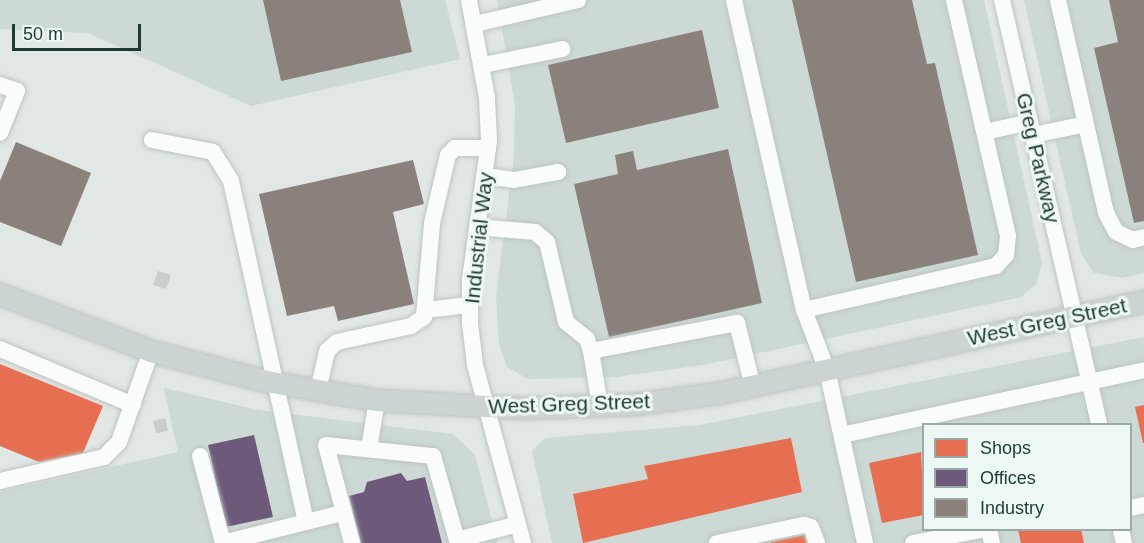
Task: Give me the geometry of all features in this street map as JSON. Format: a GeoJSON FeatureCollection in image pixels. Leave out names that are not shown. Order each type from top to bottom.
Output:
{"type":"FeatureCollection","features":[{"type":"Feature","properties":{"kind":"main road","name":"West Greg Street"},"geometry":{"type":"LineString","coordinates":[[0,294],[151,351],[272,382],[377,400],[488,407],[600,406],[753,387],[1144,302]]}},
{"type":"Feature","properties":{"kind":"street","name":"Industrial Way"},"geometry":{"type":"LineString","coordinates":[[469,0],[483,65],[488,148],[486,176],[477,227],[470,305],[475,365],[523,543]]}},
{"type":"Feature","properties":{"kind":"street"},"geometry":{"type":"LineString","coordinates":[[475,24],[533,5],[578,0]]}},
{"type":"Feature","properties":{"kind":"street"},"geometry":{"type":"LineString","coordinates":[[734,0],[804,310],[827,370],[865,543]]}},
{"type":"Feature","properties":{"kind":"street"},"geometry":{"type":"LineString","coordinates":[[804,310],[996,266],[1006,255],[1008,236],[954,0]]}},
{"type":"Feature","properties":{"kind":"street","name":"Greg Parkway"},"geometry":{"type":"LineString","coordinates":[[1002,0],[1099,423]]}},
{"type":"Feature","properties":{"kind":"street"},"geometry":{"type":"LineString","coordinates":[[1058,0],[1106,213],[1116,232],[1144,237]]}},
{"type":"Feature","properties":{"kind":"street"},"geometry":{"type":"LineString","coordinates":[[483,65],[562,49]]}},
{"type":"Feature","properties":{"kind":"street"},"geometry":{"type":"LineString","coordinates":[[0,85],[17,91],[0,133]]}},
{"type":"Feature","properties":{"kind":"street"},"geometry":{"type":"LineString","coordinates":[[985,132],[1086,124]]}},
{"type":"Feature","properties":{"kind":"street"},"geometry":{"type":"LineString","coordinates":[[152,140],[213,152],[231,181],[272,382],[306,522]]}},
{"type":"Feature","properties":{"kind":"street"},"geometry":{"type":"LineString","coordinates":[[318,391],[327,351],[337,342],[411,326],[425,310],[432,223],[448,155],[455,148],[488,148]]}},
{"type":"Feature","properties":{"kind":"street"},"geometry":{"type":"LineString","coordinates":[[486,176],[513,180],[558,172]]}},
{"type":"Feature","properties":{"kind":"street"},"geometry":{"type":"LineString","coordinates":[[477,227],[542,235],[566,322],[587,339],[600,406]]}},
{"type":"Feature","properties":{"kind":"street"},"geometry":{"type":"LineString","coordinates":[[425,310],[470,305]]}},
{"type":"Feature","properties":{"kind":"street"},"geometry":{"type":"LineString","coordinates":[[591,351],[737,323],[753,387]]}},
{"type":"Feature","properties":{"kind":"street"},"geometry":{"type":"LineString","coordinates":[[0,349],[132,405]]}},
{"type":"Feature","properties":{"kind":"street"},"geometry":{"type":"LineString","coordinates":[[0,481],[104,457],[119,442],[151,351]]}},
{"type":"Feature","properties":{"kind":"street"},"geometry":{"type":"LineString","coordinates":[[842,435],[1144,370]]}},
{"type":"Feature","properties":{"kind":"street"},"geometry":{"type":"LineString","coordinates":[[369,449],[377,400]]}},
{"type":"Feature","properties":{"kind":"street"},"geometry":{"type":"LineString","coordinates":[[352,543],[326,445],[433,456],[457,540],[475,539],[518,524]]}},
{"type":"Feature","properties":{"kind":"street"},"geometry":{"type":"LineString","coordinates":[[200,456],[223,543],[343,513]]}},
{"type":"Feature","properties":{"kind":"street"},"geometry":{"type":"LineString","coordinates":[[717,543],[804,525],[811,527],[817,543]]}},
{"type":"Feature","properties":{"kind":"street"},"geometry":{"type":"LineString","coordinates":[[913,543],[975,531]]}},
{"type":"Feature","properties":{"kind":"shaded area"},"geometry":{"type":"Polygon","coordinates":[[[0,0],[445,0],[460,59],[251,106],[88,33],[0,29],[0,0]]]}},
{"type":"Feature","properties":{"kind":"shaded area"},"geometry":{"type":"Polygon","coordinates":[[[497,0],[984,0],[1042,263],[1036,284],[1021,297],[703,365],[617,377],[528,379],[507,367],[499,344],[496,296],[514,156],[515,105],[497,0]]]}},
{"type":"Feature","properties":{"kind":"shaded area"},"geometry":{"type":"Polygon","coordinates":[[[1024,0],[1144,0],[1144,273],[1122,278],[1094,273],[1081,254],[1024,0]]]}},
{"type":"Feature","properties":{"kind":"shaded area"},"geometry":{"type":"Polygon","coordinates":[[[1144,337],[1144,543],[552,543],[532,451],[545,438],[700,425],[1144,337]]]}},
{"type":"Feature","properties":{"kind":"shaded area"},"geometry":{"type":"Polygon","coordinates":[[[164,388],[258,410],[453,434],[475,455],[498,543],[0,543],[0,492],[178,452],[164,388]]]}},
{"type":"Feature","properties":{"kind":"building: Shops"},"geometry":{"type":"Polygon","coordinates":[[[0,364],[103,406],[83,453],[39,462],[0,446],[0,364]]]}},
{"type":"Feature","properties":{"kind":"building: Shops"},"geometry":{"type":"Polygon","coordinates":[[[1144,405],[1144,443],[1143,443],[1135,407],[1144,405]]]}},
{"type":"Feature","properties":{"kind":"building: Shops"},"geometry":{"type":"Polygon","coordinates":[[[791,438],[802,492],[583,543],[573,494],[648,479],[644,466],[791,438]]]}},
{"type":"Feature","properties":{"kind":"building: Shops"},"geometry":{"type":"Polygon","coordinates":[[[921,452],[922,515],[882,523],[869,463],[921,452]]]}},
{"type":"Feature","properties":{"kind":"building: Shops"},"geometry":{"type":"Polygon","coordinates":[[[1018,531],[1081,531],[1084,543],[1021,543],[1018,531]]]}},
{"type":"Feature","properties":{"kind":"building: Shops"},"geometry":{"type":"Polygon","coordinates":[[[805,535],[806,543],[771,543],[771,542],[805,535]]]}},
{"type":"Feature","properties":{"kind":"building: Offices"},"geometry":{"type":"Polygon","coordinates":[[[254,435],[273,517],[226,527],[208,445],[254,435]]]}},
{"type":"Feature","properties":{"kind":"building: Offices"},"geometry":{"type":"Polygon","coordinates":[[[401,473],[407,481],[425,477],[442,543],[361,543],[349,496],[364,492],[367,482],[401,473]]]}},
{"type":"Feature","properties":{"kind":"building: Industry"},"geometry":{"type":"Polygon","coordinates":[[[263,0],[400,0],[412,52],[281,81],[263,0]]]}},
{"type":"Feature","properties":{"kind":"building: Industry"},"geometry":{"type":"Polygon","coordinates":[[[792,0],[912,0],[927,64],[935,63],[978,255],[856,282],[792,0]]]}},
{"type":"Feature","properties":{"kind":"building: Industry"},"geometry":{"type":"Polygon","coordinates":[[[1109,0],[1144,0],[1144,221],[1134,223],[1094,48],[1118,42],[1109,0]]]}},
{"type":"Feature","properties":{"kind":"building: Industry"},"geometry":{"type":"Polygon","coordinates":[[[702,30],[719,108],[566,143],[548,65],[702,30]]]}},
{"type":"Feature","properties":{"kind":"building: Industry"},"geometry":{"type":"Polygon","coordinates":[[[16,142],[91,173],[61,246],[0,222],[0,181],[16,142]]]}},
{"type":"Feature","properties":{"kind":"building: Industry"},"geometry":{"type":"Polygon","coordinates":[[[728,149],[762,303],[609,337],[574,184],[618,174],[615,155],[633,151],[637,170],[728,149]]]}},
{"type":"Feature","properties":{"kind":"building: Industry"},"geometry":{"type":"Polygon","coordinates":[[[413,160],[424,204],[393,212],[414,304],[338,321],[334,306],[287,316],[259,194],[413,160]]]}},
{"type":"Feature","properties":{"kind":"building: Other"},"geometry":{"type":"Polygon","coordinates":[[[158,271],[171,275],[166,289],[153,285],[158,271]]]}},
{"type":"Feature","properties":{"kind":"building: Other"},"geometry":{"type":"Polygon","coordinates":[[[165,418],[168,431],[156,433],[153,421],[165,418]]]}}]}
